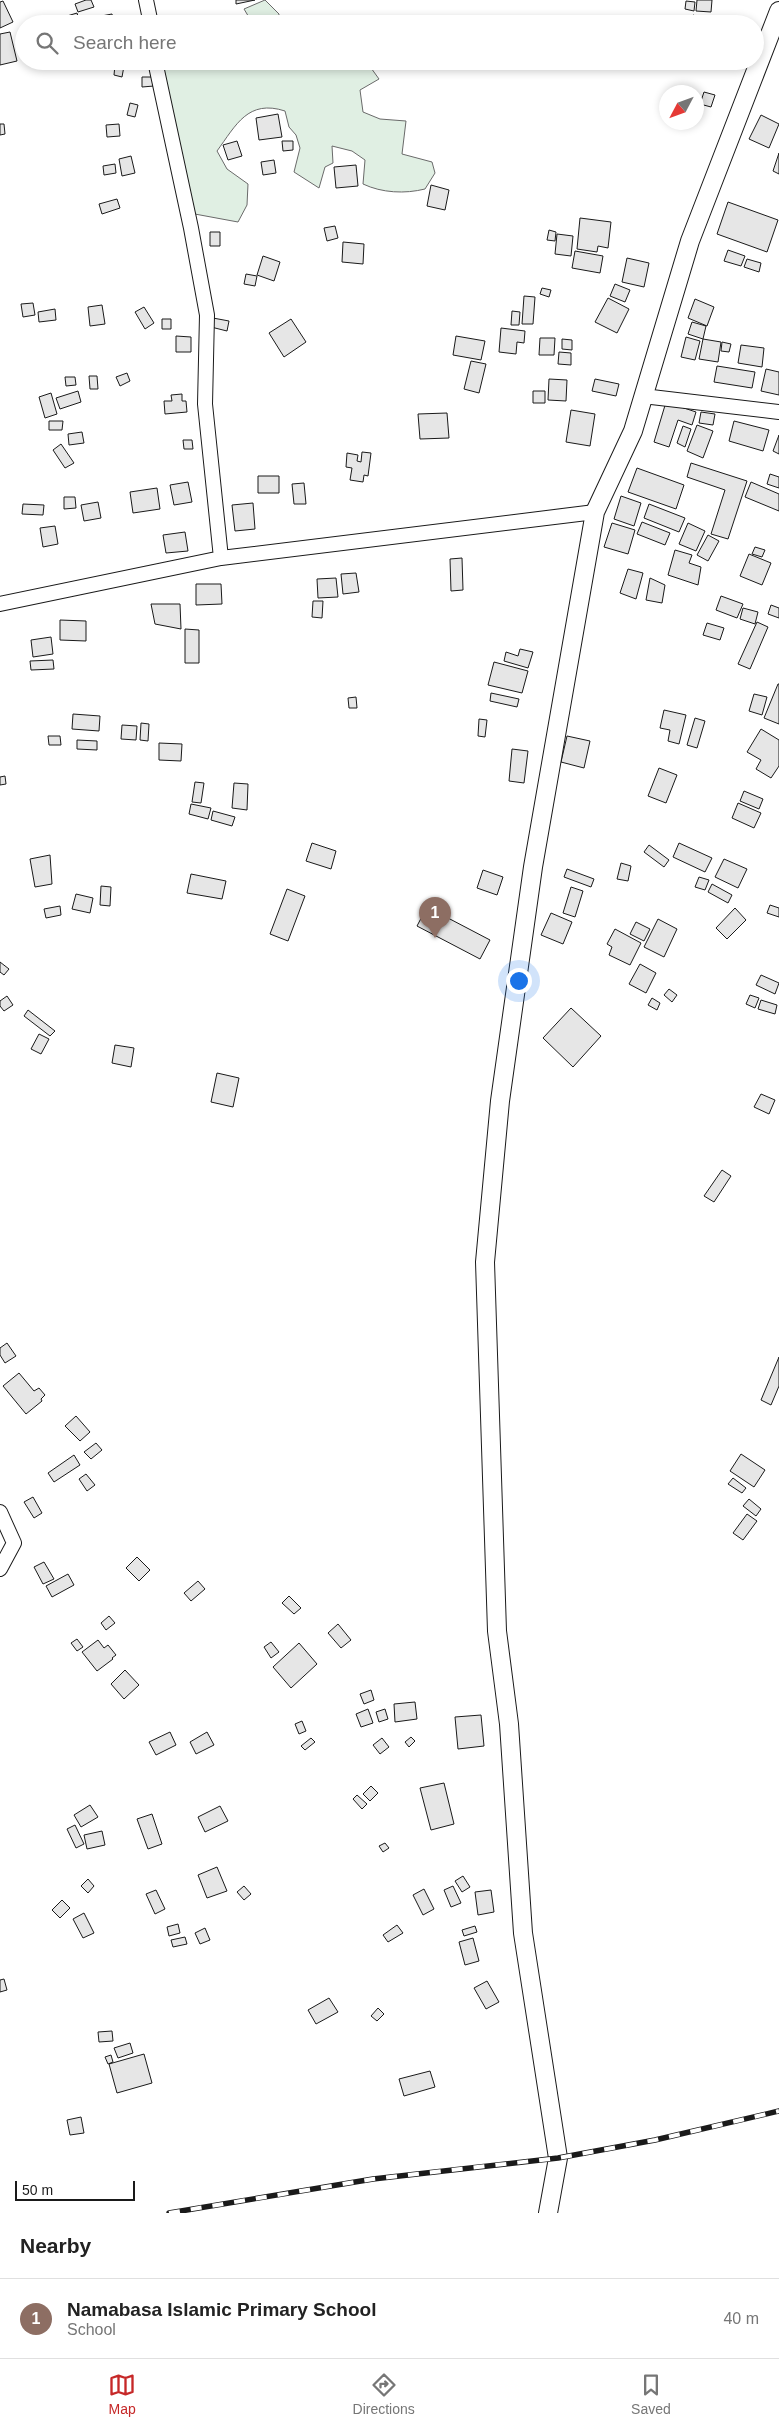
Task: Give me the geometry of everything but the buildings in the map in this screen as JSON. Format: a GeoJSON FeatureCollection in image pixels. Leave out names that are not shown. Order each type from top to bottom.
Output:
{"type":"FeatureCollection","features":[{"type":"Feature","properties":{"kind":"street"},"geometry":{"type":"LineString","coordinates":[[146,0],[149,15]]}},
{"type":"Feature","properties":{"kind":"street"},"geometry":{"type":"LineString","coordinates":[[764,50],[779,11]]}},
{"type":"Feature","properties":{"kind":"street"},"geometry":{"type":"LineString","coordinates":[[157,70],[191,228],[207,314],[205,404],[221,558]]}},
{"type":"Feature","properties":{"kind":"street"},"geometry":{"type":"LineString","coordinates":[[548,2213],[558,2158],[523,1933],[509,1724],[497,1631],[485,1262],[500,1101],[533,867],[595,512],[633,431],[690,241],[756,70]]}},
{"type":"Feature","properties":{"kind":"street"},"geometry":{"type":"LineString","coordinates":[[643,396],[779,412]]}},
{"type":"Feature","properties":{"kind":"street"},"geometry":{"type":"LineString","coordinates":[[0,604],[221,558],[595,512]]}},
{"type":"Feature","properties":{"kind":"street"},"geometry":{"type":"LineString","coordinates":[[0,1512],[14,1543],[0,1569]]}},
{"type":"Feature","properties":{"kind":"green space"},"geometry":{"type":"Polygon","coordinates":[[[265,0],[279,15],[248,15],[244,9],[265,0]]]}},
{"type":"Feature","properties":{"kind":"green space"},"geometry":{"type":"Polygon","coordinates":[[[162,70],[372,70],[379,79],[360,90],[363,112],[380,119],[406,121],[402,154],[432,162],[435,173],[425,189],[402,192],[370,187],[363,184],[365,160],[352,151],[332,146],[333,163],[325,167],[319,188],[294,172],[300,148],[296,135],[289,127],[285,111],[272,108],[261,109],[244,117],[230,132],[217,151],[227,169],[248,184],[247,205],[238,222],[184,212],[160,80],[162,70]]]}},
{"type":"Feature","properties":{"kind":"railway"},"geometry":{"type":"LineString","coordinates":[[169,2213],[373,2179],[558,2158],[655,2140],[779,2111]]}},
{"type":"Feature","properties":{"kind":"place","name":"Namabasa Islamic Primary School"},"geometry":{"type":"Point","coordinates":[435,938]}}]}
